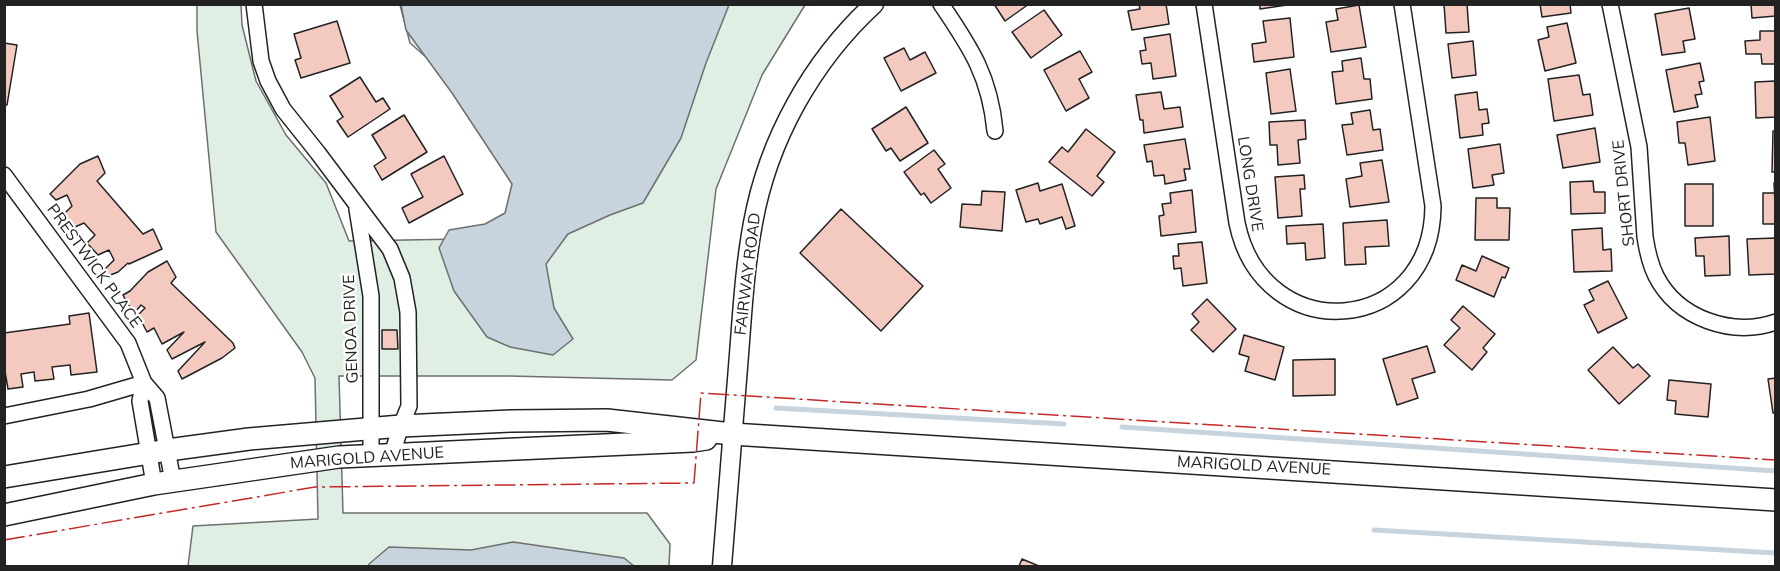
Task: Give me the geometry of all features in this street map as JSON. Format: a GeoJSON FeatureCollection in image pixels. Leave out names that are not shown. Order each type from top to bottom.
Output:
{"type":"FeatureCollection","features":[{"type":"Feature","properties":{"kind":"main road","name":"MARIGOLD AVENUE"},"geometry":{"type":"LineString","coordinates":[[4,477],[159,451],[249,439],[400,426],[607,420],[732,434],[1776,500]]}},
{"type":"Feature","properties":{"kind":"main road","name":"MARIGOLD AVENUE"},"geometry":{"type":"LineString","coordinates":[[4,515],[164,482],[339,457],[693,441],[732,434]]}},
{"type":"Feature","properties":{"kind":"street","name":"GENOA DRIVE"},"geometry":{"type":"LineString","coordinates":[[254,4],[261,61],[268,81],[283,109],[390,249],[402,278],[408,312],[410,406],[400,426],[392,454]]}},
{"type":"Feature","properties":{"kind":"street","name":"FAIRWAY ROAD"},"geometry":{"type":"LineString","coordinates":[[722,567],[748,251],[758,197],[781,134],[807,86],[843,37],[874,4]]}},
{"type":"Feature","properties":{"kind":"street"},"geometry":{"type":"LineString","coordinates":[[941,4],[962,35],[986,80],[993,105],[995,131]]}},
{"type":"Feature","properties":{"kind":"street","name":"LONG DRIVE"},"geometry":{"type":"LineString","coordinates":[[1204,4],[1237,223],[1245,253],[1263,279],[1288,299],[1303,306],[1334,311],[1364,308],[1378,302],[1402,285],[1420,262],[1430,235],[1433,206],[1402,4]]}},
{"type":"Feature","properties":{"kind":"street","name":"SHORT DRIVE"},"geometry":{"type":"LineString","coordinates":[[1610,4],[1639,147],[1645,237],[1656,276],[1671,297],[1681,306],[1714,323],[1740,328],[1776,322]]}},
{"type":"Feature","properties":{"kind":"street","name":"PRESTWICK PLACE"},"geometry":{"type":"LineString","coordinates":[[4,175],[128,343],[144,383],[157,398],[159,451],[164,482]]}},
{"type":"Feature","properties":{"kind":"street","name":"GENOA DRIVE"},"geometry":{"type":"LineString","coordinates":[[356,203],[371,296],[371,455]]}},
{"type":"Feature","properties":{"kind":"street"},"geometry":{"type":"LineString","coordinates":[[4,416],[89,399],[144,383]]}},
{"type":"Feature","properties":{"kind":"green space"},"geometry":{"type":"Polygon","coordinates":[[[197,5],[241,5],[242,25],[256,81],[286,135],[326,183],[349,241],[461,239],[505,229],[516,193],[497,147],[452,80],[410,43],[400,5],[805,5],[762,75],[716,189],[696,360],[672,380],[510,376],[339,376],[343,513],[647,513],[670,544],[669,566],[188,566],[193,526],[318,519],[315,378],[302,352],[216,232],[197,31],[197,5]]]}},
{"type":"Feature","properties":{"kind":"shaded area"},"geometry":{"type":"Polygon","coordinates":[[[401,5],[729,5],[706,63],[681,138],[643,203],[568,234],[546,264],[554,308],[573,339],[553,355],[510,347],[487,337],[454,291],[439,248],[449,230],[485,224],[505,213],[512,184],[452,93],[406,30],[401,5]]]}},
{"type":"Feature","properties":{"kind":"shaded area"},"geometry":{"type":"Polygon","coordinates":[[[513,542],[624,558],[634,566],[369,566],[389,547],[471,550],[513,542]]]}},
{"type":"Feature","properties":{"kind":"building"},"geometry":{"type":"Polygon","coordinates":[[[994,4],[1029,4],[1005,21],[994,4]]]}},
{"type":"Feature","properties":{"kind":"building"},"geometry":{"type":"Polygon","coordinates":[[[1139,4],[1166,4],[1169,24],[1132,30],[1128,11],[1140,9],[1139,4]]]}},
{"type":"Feature","properties":{"kind":"building"},"geometry":{"type":"Polygon","coordinates":[[[1260,4],[1287,4],[1287,5],[1260,9],[1260,4]]]}},
{"type":"Feature","properties":{"kind":"building"},"geometry":{"type":"Polygon","coordinates":[[[1444,4],[1467,4],[1469,32],[1446,33],[1444,4]]]}},
{"type":"Feature","properties":{"kind":"building"},"geometry":{"type":"Polygon","coordinates":[[[1540,4],[1570,4],[1571,13],[1542,17],[1540,4]]]}},
{"type":"Feature","properties":{"kind":"building"},"geometry":{"type":"Polygon","coordinates":[[[1751,4],[1776,4],[1776,16],[1752,18],[1751,4]]]}},
{"type":"Feature","properties":{"kind":"building"},"geometry":{"type":"Polygon","coordinates":[[[1359,5],[1366,47],[1331,52],[1326,22],[1338,20],[1336,9],[1359,5]]]}},
{"type":"Feature","properties":{"kind":"building"},"geometry":{"type":"Polygon","coordinates":[[[1689,8],[1695,39],[1683,41],[1685,52],[1662,55],[1655,14],[1689,8]]]}},
{"type":"Feature","properties":{"kind":"building"},"geometry":{"type":"Polygon","coordinates":[[[1044,10],[1062,35],[1031,58],[1012,32],[1044,10]]]}},
{"type":"Feature","properties":{"kind":"building"},"geometry":{"type":"Polygon","coordinates":[[[1290,18],[1294,57],[1254,62],[1252,44],[1266,42],[1263,21],[1290,18]]]}},
{"type":"Feature","properties":{"kind":"building"},"geometry":{"type":"Polygon","coordinates":[[[337,21],[350,63],[301,78],[295,60],[301,58],[294,34],[337,21]]]}},
{"type":"Feature","properties":{"kind":"building"},"geometry":{"type":"Polygon","coordinates":[[[1567,23],[1576,63],[1545,71],[1538,40],[1549,37],[1547,27],[1567,23]]]}},
{"type":"Feature","properties":{"kind":"building"},"geometry":{"type":"Polygon","coordinates":[[[1760,31],[1776,31],[1776,64],[1762,64],[1761,54],[1746,54],[1745,41],[1760,40],[1760,31]]]}},
{"type":"Feature","properties":{"kind":"building"},"geometry":{"type":"Polygon","coordinates":[[[1170,34],[1176,76],[1153,79],[1151,63],[1142,64],[1140,51],[1146,50],[1144,38],[1170,34]]]}},
{"type":"Feature","properties":{"kind":"building"},"geometry":{"type":"Polygon","coordinates":[[[1473,41],[1476,75],[1452,78],[1448,44],[1473,41]]]}},
{"type":"Feature","properties":{"kind":"building"},"geometry":{"type":"Polygon","coordinates":[[[4,43],[17,45],[7,105],[4,105],[4,43]]]}},
{"type":"Feature","properties":{"kind":"building"},"geometry":{"type":"Polygon","coordinates":[[[904,48],[910,60],[925,52],[936,73],[901,91],[884,58],[904,48]]]}},
{"type":"Feature","properties":{"kind":"building"},"geometry":{"type":"Polygon","coordinates":[[[1080,51],[1092,72],[1079,79],[1089,98],[1066,111],[1044,70],[1080,51]]]}},
{"type":"Feature","properties":{"kind":"building"},"geometry":{"type":"Polygon","coordinates":[[[1361,58],[1364,79],[1370,79],[1372,99],[1336,104],[1332,72],[1343,71],[1342,61],[1361,58]]]}},
{"type":"Feature","properties":{"kind":"building"},"geometry":{"type":"Polygon","coordinates":[[[1700,63],[1704,81],[1699,82],[1702,94],[1695,95],[1698,107],[1674,112],[1666,70],[1700,63]]]}},
{"type":"Feature","properties":{"kind":"building"},"geometry":{"type":"Polygon","coordinates":[[[1290,69],[1296,111],[1271,114],[1266,73],[1290,69]]]}},
{"type":"Feature","properties":{"kind":"building"},"geometry":{"type":"Polygon","coordinates":[[[1579,75],[1583,95],[1590,94],[1593,115],[1554,121],[1548,79],[1579,75]]]}},
{"type":"Feature","properties":{"kind":"building"},"geometry":{"type":"Polygon","coordinates":[[[360,77],[376,102],[383,98],[390,109],[348,137],[337,121],[343,117],[330,96],[360,77]]]}},
{"type":"Feature","properties":{"kind":"building"},"geometry":{"type":"Polygon","coordinates":[[[1775,81],[1776,117],[1756,118],[1755,82],[1775,81]]]}},
{"type":"Feature","properties":{"kind":"building"},"geometry":{"type":"Polygon","coordinates":[[[1161,92],[1164,109],[1180,107],[1183,127],[1144,133],[1136,95],[1161,92]]]}},
{"type":"Feature","properties":{"kind":"building"},"geometry":{"type":"Polygon","coordinates":[[[1477,92],[1479,110],[1487,109],[1489,123],[1482,124],[1483,135],[1460,138],[1455,95],[1477,92]]]}},
{"type":"Feature","properties":{"kind":"building"},"geometry":{"type":"Polygon","coordinates":[[[906,107],[928,143],[900,161],[891,148],[886,151],[872,129],[906,107]]]}},
{"type":"Feature","properties":{"kind":"building"},"geometry":{"type":"Polygon","coordinates":[[[1370,110],[1373,130],[1380,129],[1383,150],[1347,155],[1342,125],[1353,124],[1351,113],[1370,110]]]}},
{"type":"Feature","properties":{"kind":"building"},"geometry":{"type":"Polygon","coordinates":[[[404,115],[427,152],[382,180],[374,166],[386,158],[372,135],[404,115]]]}},
{"type":"Feature","properties":{"kind":"building"},"geometry":{"type":"Polygon","coordinates":[[[1710,117],[1715,161],[1688,165],[1685,143],[1679,143],[1677,122],[1710,117]]]}},
{"type":"Feature","properties":{"kind":"building"},"geometry":{"type":"Polygon","coordinates":[[[1305,120],[1306,139],[1298,140],[1300,163],[1278,165],[1277,145],[1270,145],[1269,122],[1305,120]]]}},
{"type":"Feature","properties":{"kind":"building"},"geometry":{"type":"Polygon","coordinates":[[[1595,128],[1600,162],[1563,168],[1557,135],[1595,128]]]}},
{"type":"Feature","properties":{"kind":"building"},"geometry":{"type":"Polygon","coordinates":[[[1086,129],[1115,152],[1097,176],[1104,182],[1092,196],[1049,162],[1062,147],[1068,152],[1086,129]]]}},
{"type":"Feature","properties":{"kind":"building"},"geometry":{"type":"Polygon","coordinates":[[[1773,131],[1776,131],[1776,172],[1772,172],[1773,131]]]}},
{"type":"Feature","properties":{"kind":"building"},"geometry":{"type":"Polygon","coordinates":[[[1185,139],[1190,169],[1184,169],[1186,180],[1165,184],[1164,175],[1154,176],[1152,161],[1147,162],[1144,145],[1185,139]]]}},
{"type":"Feature","properties":{"kind":"building"},"geometry":{"type":"Polygon","coordinates":[[[1500,144],[1504,173],[1492,175],[1494,185],[1473,188],[1468,149],[1500,144]]]}},
{"type":"Feature","properties":{"kind":"building"},"geometry":{"type":"Polygon","coordinates":[[[934,150],[945,164],[938,169],[951,188],[931,203],[924,193],[921,195],[904,172],[934,150]]]}},
{"type":"Feature","properties":{"kind":"building"},"geometry":{"type":"Polygon","coordinates":[[[98,156],[105,173],[97,181],[143,234],[153,229],[162,249],[128,263],[118,272],[108,276],[105,269],[114,260],[109,250],[98,255],[87,243],[95,235],[84,223],[75,227],[63,215],[72,206],[67,195],[56,200],[50,194],[80,164],[98,156]]]}},
{"type":"Feature","properties":{"kind":"building"},"geometry":{"type":"Polygon","coordinates":[[[444,156],[463,194],[409,223],[402,208],[423,197],[411,174],[444,156]]]}},
{"type":"Feature","properties":{"kind":"building"},"geometry":{"type":"Polygon","coordinates":[[[1382,160],[1389,202],[1350,207],[1346,179],[1362,176],[1360,163],[1382,160]]]}},
{"type":"Feature","properties":{"kind":"building"},"geometry":{"type":"Polygon","coordinates":[[[1304,175],[1305,189],[1300,189],[1302,216],[1278,218],[1275,177],[1304,175]]]}},
{"type":"Feature","properties":{"kind":"building"},"geometry":{"type":"Polygon","coordinates":[[[1593,181],[1594,192],[1605,192],[1605,213],[1571,214],[1570,182],[1593,181]]]}},
{"type":"Feature","properties":{"kind":"building"},"geometry":{"type":"Polygon","coordinates":[[[1038,183],[1040,191],[1062,184],[1075,226],[1066,229],[1062,217],[1040,224],[1038,219],[1026,222],[1016,190],[1038,183]]]}},
{"type":"Feature","properties":{"kind":"building"},"geometry":{"type":"Polygon","coordinates":[[[1685,184],[1713,184],[1713,226],[1685,226],[1685,184]]]}},
{"type":"Feature","properties":{"kind":"building"},"geometry":{"type":"Polygon","coordinates":[[[1192,190],[1196,232],[1161,236],[1159,216],[1164,215],[1162,204],[1171,203],[1170,193],[1192,190]]]}},
{"type":"Feature","properties":{"kind":"building"},"geometry":{"type":"Polygon","coordinates":[[[982,191],[1005,192],[1002,231],[960,227],[962,204],[981,205],[982,191]]]}},
{"type":"Feature","properties":{"kind":"building"},"geometry":{"type":"Polygon","coordinates":[[[1763,193],[1774,193],[1776,224],[1763,224],[1763,193]]]}},
{"type":"Feature","properties":{"kind":"building"},"geometry":{"type":"Polygon","coordinates":[[[1476,198],[1497,198],[1497,208],[1510,208],[1509,240],[1475,240],[1476,198]]]}},
{"type":"Feature","properties":{"kind":"building"},"geometry":{"type":"Polygon","coordinates":[[[841,209],[923,286],[881,331],[800,253],[841,209]]]}},
{"type":"Feature","properties":{"kind":"building"},"geometry":{"type":"Polygon","coordinates":[[[1387,220],[1389,246],[1365,247],[1366,264],[1345,265],[1343,223],[1387,220]]]}},
{"type":"Feature","properties":{"kind":"building"},"geometry":{"type":"Polygon","coordinates":[[[1323,224],[1325,258],[1306,260],[1305,243],[1287,244],[1286,226],[1323,224]]]}},
{"type":"Feature","properties":{"kind":"building"},"geometry":{"type":"Polygon","coordinates":[[[1602,228],[1603,250],[1611,249],[1612,271],[1574,272],[1572,230],[1602,228]]]}},
{"type":"Feature","properties":{"kind":"building"},"geometry":{"type":"Polygon","coordinates":[[[1729,236],[1730,275],[1705,276],[1704,256],[1696,256],[1695,238],[1729,236]]]}},
{"type":"Feature","properties":{"kind":"building"},"geometry":{"type":"Polygon","coordinates":[[[1776,238],[1776,274],[1749,275],[1747,239],[1776,238]]]}},
{"type":"Feature","properties":{"kind":"building"},"geometry":{"type":"Polygon","coordinates":[[[1202,242],[1207,283],[1183,286],[1181,268],[1174,269],[1173,256],[1179,256],[1178,244],[1202,242]]]}},
{"type":"Feature","properties":{"kind":"building"},"geometry":{"type":"Polygon","coordinates":[[[1482,256],[1509,268],[1505,278],[1502,277],[1494,297],[1456,280],[1462,265],[1476,271],[1482,256]]]}},
{"type":"Feature","properties":{"kind":"building"},"geometry":{"type":"Polygon","coordinates":[[[167,261],[176,277],[171,283],[233,343],[235,348],[222,358],[182,379],[178,371],[205,342],[172,359],[167,350],[184,332],[162,344],[154,328],[147,332],[138,315],[145,308],[141,305],[136,311],[128,305],[123,295],[148,272],[167,261]]]}},
{"type":"Feature","properties":{"kind":"building"},"geometry":{"type":"Polygon","coordinates":[[[1608,281],[1627,318],[1598,333],[1584,305],[1594,300],[1589,290],[1608,281]]]}},
{"type":"Feature","properties":{"kind":"building"},"geometry":{"type":"Polygon","coordinates":[[[1207,299],[1236,329],[1213,352],[1191,330],[1199,322],[1192,314],[1207,299]]]}},
{"type":"Feature","properties":{"kind":"building"},"geometry":{"type":"Polygon","coordinates":[[[1463,306],[1495,334],[1483,348],[1487,352],[1472,370],[1444,345],[1460,328],[1451,320],[1463,306]]]}},
{"type":"Feature","properties":{"kind":"building"},"geometry":{"type":"Polygon","coordinates":[[[89,313],[97,372],[71,375],[70,365],[52,367],[54,379],[35,381],[34,372],[21,374],[23,387],[8,389],[4,366],[4,333],[70,324],[69,316],[89,313]]]}},
{"type":"Feature","properties":{"kind":"building"},"geometry":{"type":"Polygon","coordinates":[[[382,330],[397,330],[398,349],[382,349],[382,330]]]}},
{"type":"Feature","properties":{"kind":"building"},"geometry":{"type":"Polygon","coordinates":[[[1244,335],[1284,347],[1275,380],[1245,371],[1249,357],[1239,354],[1244,335]]]}},
{"type":"Feature","properties":{"kind":"building"},"geometry":{"type":"Polygon","coordinates":[[[1427,346],[1435,372],[1412,379],[1418,398],[1397,405],[1383,359],[1427,346]]]}},
{"type":"Feature","properties":{"kind":"building"},"geometry":{"type":"Polygon","coordinates":[[[1613,347],[1633,368],[1638,364],[1650,376],[1619,404],[1588,370],[1613,347]]]}},
{"type":"Feature","properties":{"kind":"building"},"geometry":{"type":"Polygon","coordinates":[[[1335,359],[1335,395],[1293,396],[1293,360],[1335,359]]]}},
{"type":"Feature","properties":{"kind":"building"},"geometry":{"type":"Polygon","coordinates":[[[1776,378],[1776,413],[1773,413],[1768,379],[1776,378]]]}},
{"type":"Feature","properties":{"kind":"building"},"geometry":{"type":"Polygon","coordinates":[[[1669,380],[1711,384],[1708,417],[1675,414],[1676,401],[1667,400],[1669,380]]]}},
{"type":"Feature","properties":{"kind":"building"},"geometry":{"type":"Polygon","coordinates":[[[1022,559],[1039,566],[1019,566],[1022,559]]]}},
{"type":"Feature","properties":{"kind":"waterway"},"geometry":{"type":"LineString","coordinates":[[776,408],[1064,424]]}},
{"type":"Feature","properties":{"kind":"waterway"},"geometry":{"type":"LineString","coordinates":[[1122,427],[1776,471]]}},
{"type":"Feature","properties":{"kind":"waterway"},"geometry":{"type":"LineString","coordinates":[[1374,530],[1776,553]]}},
{"type":"Feature","properties":{"kind":"power"},"geometry":{"type":"LineString","coordinates":[[4,540],[315,487],[694,483],[701,393],[1776,460]]}}]}
